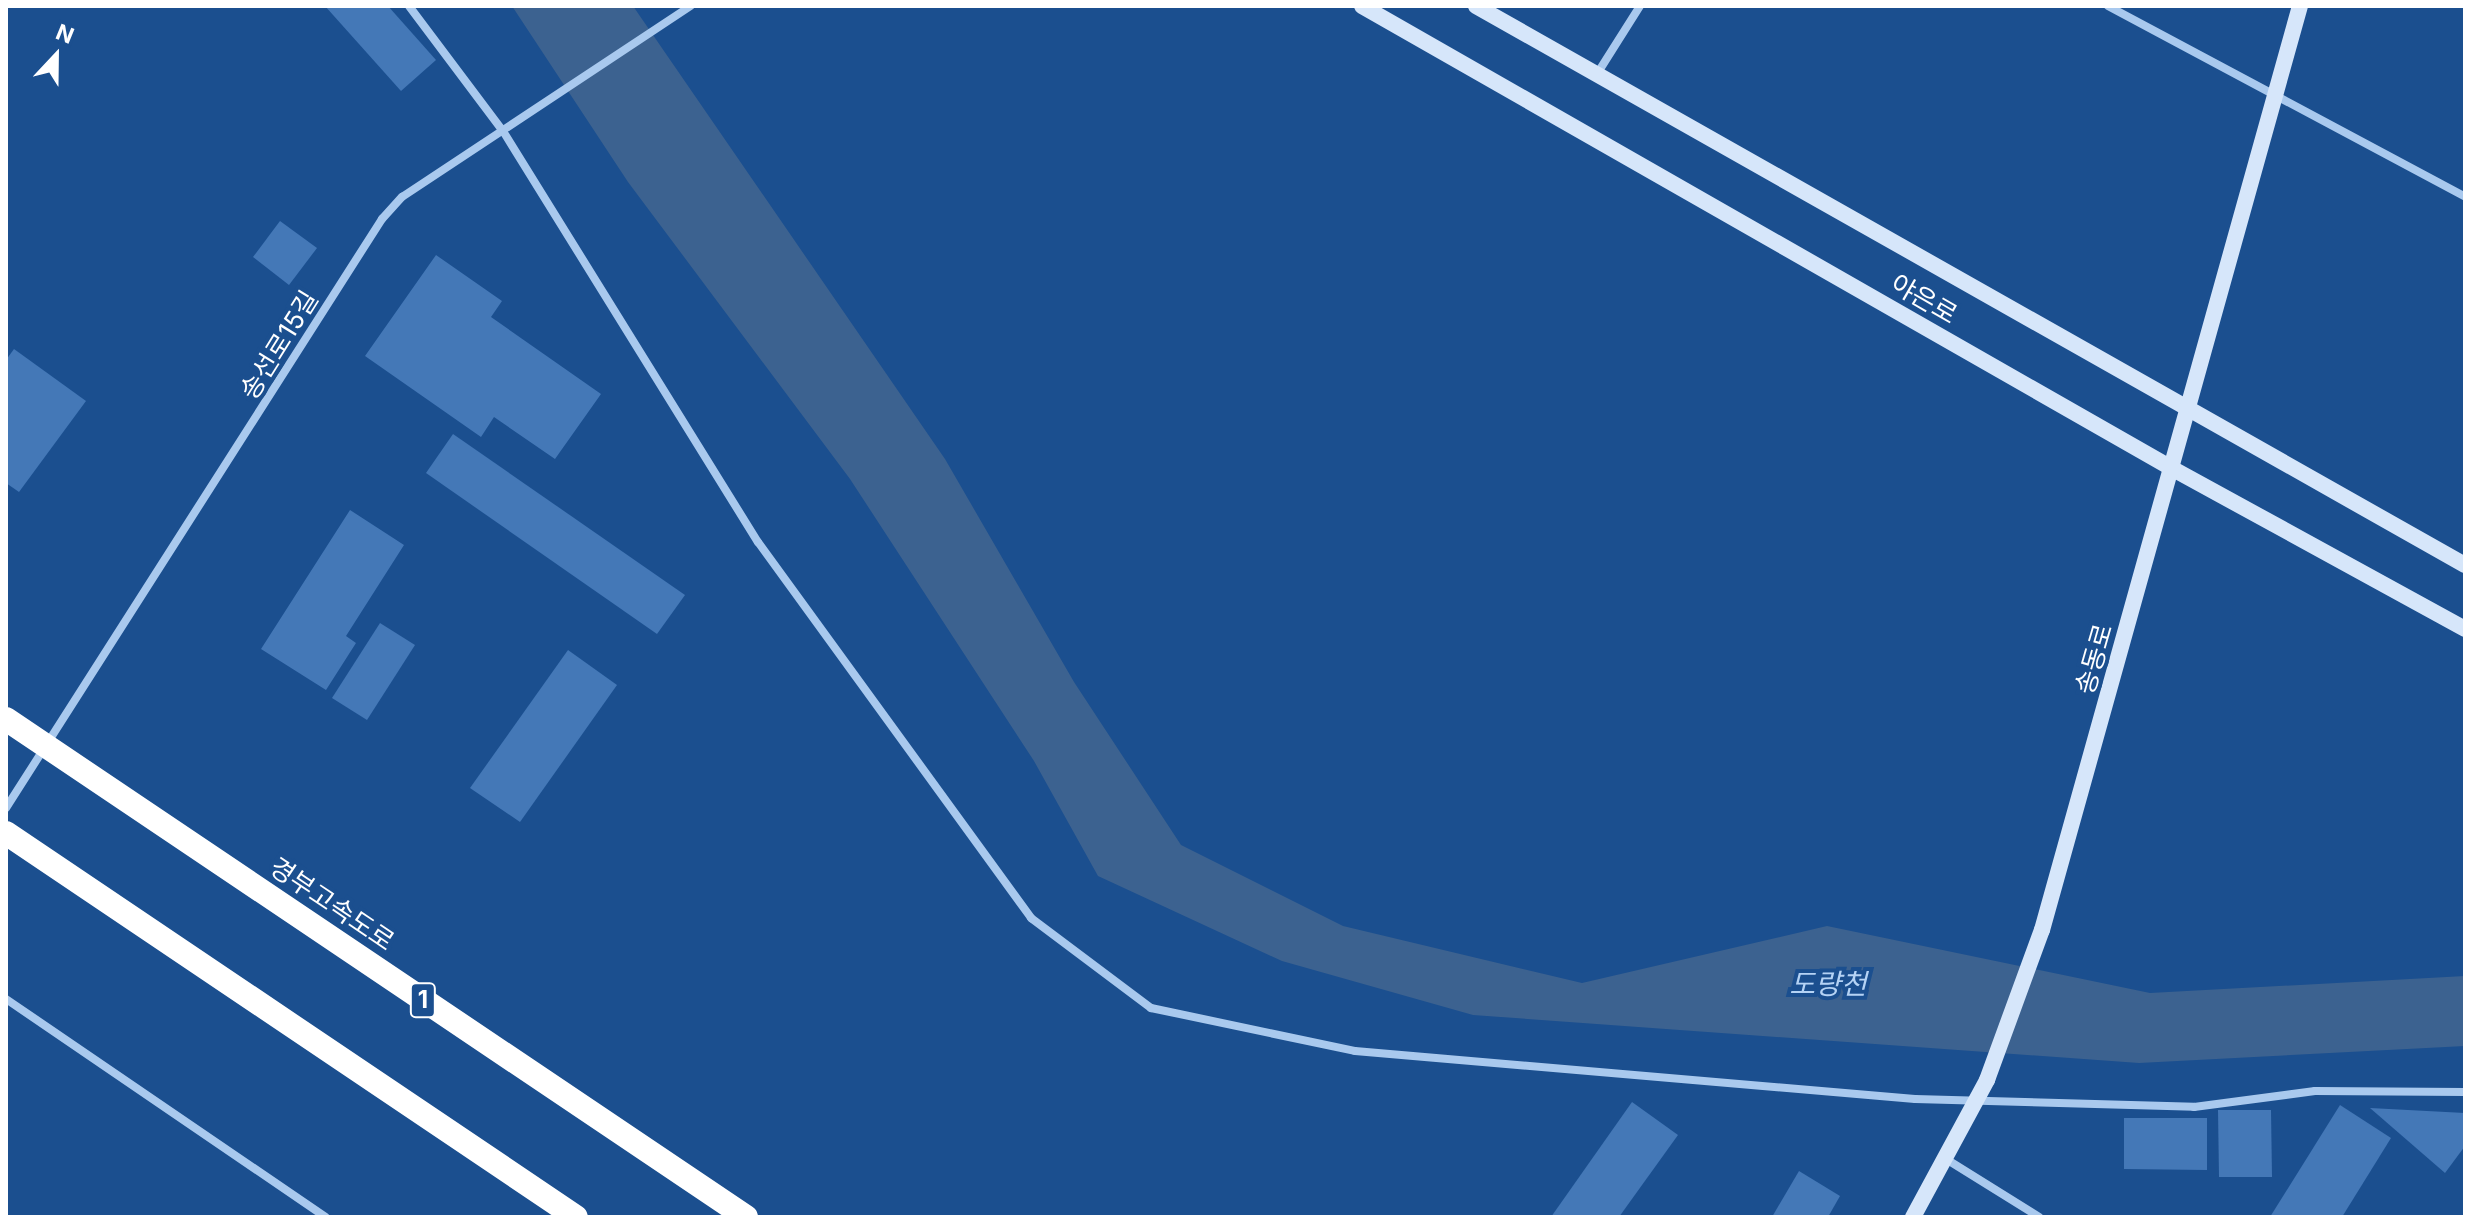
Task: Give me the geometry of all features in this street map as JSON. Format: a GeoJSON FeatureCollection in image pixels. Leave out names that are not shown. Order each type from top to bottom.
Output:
{"type":"FeatureCollection","features":[{"type":"Feature","properties":{"kind":"highway","name":"경부고속도로"},"geometry":{"type":"LineString","coordinates":[[6,719],[746,1217]]}},
{"type":"Feature","properties":{"kind":"highway"},"geometry":{"type":"LineString","coordinates":[[6,833],[576,1217]]}},
{"type":"Feature","properties":{"kind":"street"},"geometry":{"type":"LineString","coordinates":[[409,6],[503,131],[758,542],[1031,918],[1151,1008],[1355,1051],[1915,1099],[2194,1107],[2315,1091],[2465,1092]]}},
{"type":"Feature","properties":{"kind":"street","name":"송선로15길"},"geometry":{"type":"LineString","coordinates":[[6,808],[382,219],[402,197],[691,6]]}},
{"type":"Feature","properties":{"kind":"street","name":"야은로"},"geometry":{"type":"LineString","coordinates":[[1362,6],[2173,469],[2465,629]]}},
{"type":"Feature","properties":{"kind":"street","name":"야은로"},"geometry":{"type":"LineString","coordinates":[[1476,6],[2465,565]]}},
{"type":"Feature","properties":{"kind":"street"},"geometry":{"type":"LineString","coordinates":[[1597,74],[1640,6]]}},
{"type":"Feature","properties":{"kind":"street"},"geometry":{"type":"LineString","coordinates":[[2108,6],[2465,197]]}},
{"type":"Feature","properties":{"kind":"street","name":"송동로"},"geometry":{"type":"LineString","coordinates":[[1913,1217],[1992,1069],[2042,930],[2190,410],[2300,6]]}},
{"type":"Feature","properties":{"kind":"street"},"geometry":{"type":"LineString","coordinates":[[6,999],[326,1217]]}},
{"type":"Feature","properties":{"kind":"street"},"geometry":{"type":"LineString","coordinates":[[1946,1159],[2039,1217]]}},
{"type":"Feature","properties":{"kind":"water","name":"도량천"},"geometry":{"type":"Polygon","coordinates":[[[512,6],[633,6],[945,459],[1074,682],[1181,845],[1343,926],[1582,983],[1827,926],[2150,993],[2465,976],[2465,1046],[2139,1063],[1473,1015],[1282,961],[1098,876],[1034,761],[850,479],[628,182],[512,6]]]}},
{"type":"Feature","properties":{"kind":"building"},"geometry":{"type":"Polygon","coordinates":[[[325,6],[388,6],[436,60],[401,91],[325,6]]]}},
{"type":"Feature","properties":{"kind":"building"},"geometry":{"type":"Polygon","coordinates":[[[280,221],[317,248],[289,285],[253,257],[280,221]]]}},
{"type":"Feature","properties":{"kind":"building"},"geometry":{"type":"Polygon","coordinates":[[[436,255],[502,301],[491,317],[601,394],[555,459],[494,417],[481,437],[365,356],[436,255]]]}},
{"type":"Feature","properties":{"kind":"building"},"geometry":{"type":"Polygon","coordinates":[[[14,349],[86,401],[19,492],[6,483],[6,360],[14,349]]]}},
{"type":"Feature","properties":{"kind":"building"},"geometry":{"type":"Polygon","coordinates":[[[453,434],[685,595],[657,634],[426,473],[453,434]]]}},
{"type":"Feature","properties":{"kind":"building"},"geometry":{"type":"Polygon","coordinates":[[[350,510],[404,545],[346,636],[356,643],[326,690],[261,649],[350,510]]]}},
{"type":"Feature","properties":{"kind":"building"},"geometry":{"type":"Polygon","coordinates":[[[380,623],[415,645],[367,720],[332,698],[380,623]]]}},
{"type":"Feature","properties":{"kind":"building"},"geometry":{"type":"Polygon","coordinates":[[[568,650],[617,685],[520,822],[470,788],[568,650]]]}},
{"type":"Feature","properties":{"kind":"building"},"geometry":{"type":"Polygon","coordinates":[[[1632,1102],[1678,1135],[1619,1217],[1551,1217],[1632,1102]]]}},
{"type":"Feature","properties":{"kind":"building"},"geometry":{"type":"Polygon","coordinates":[[[2340,1105],[2391,1138],[2342,1217],[2270,1217],[2340,1105]]]}},
{"type":"Feature","properties":{"kind":"building"},"geometry":{"type":"Polygon","coordinates":[[[2370,1108],[2465,1113],[2465,1146],[2445,1173],[2370,1108]]]}},
{"type":"Feature","properties":{"kind":"building"},"geometry":{"type":"Polygon","coordinates":[[[2218,1110],[2271,1110],[2272,1177],[2219,1177],[2218,1110]]]}},
{"type":"Feature","properties":{"kind":"building"},"geometry":{"type":"Polygon","coordinates":[[[2124,1118],[2207,1118],[2207,1170],[2124,1169],[2124,1118]]]}},
{"type":"Feature","properties":{"kind":"building"},"geometry":{"type":"Polygon","coordinates":[[[1799,1171],[1840,1196],[1828,1217],[1772,1217],[1799,1171]]]}}]}
